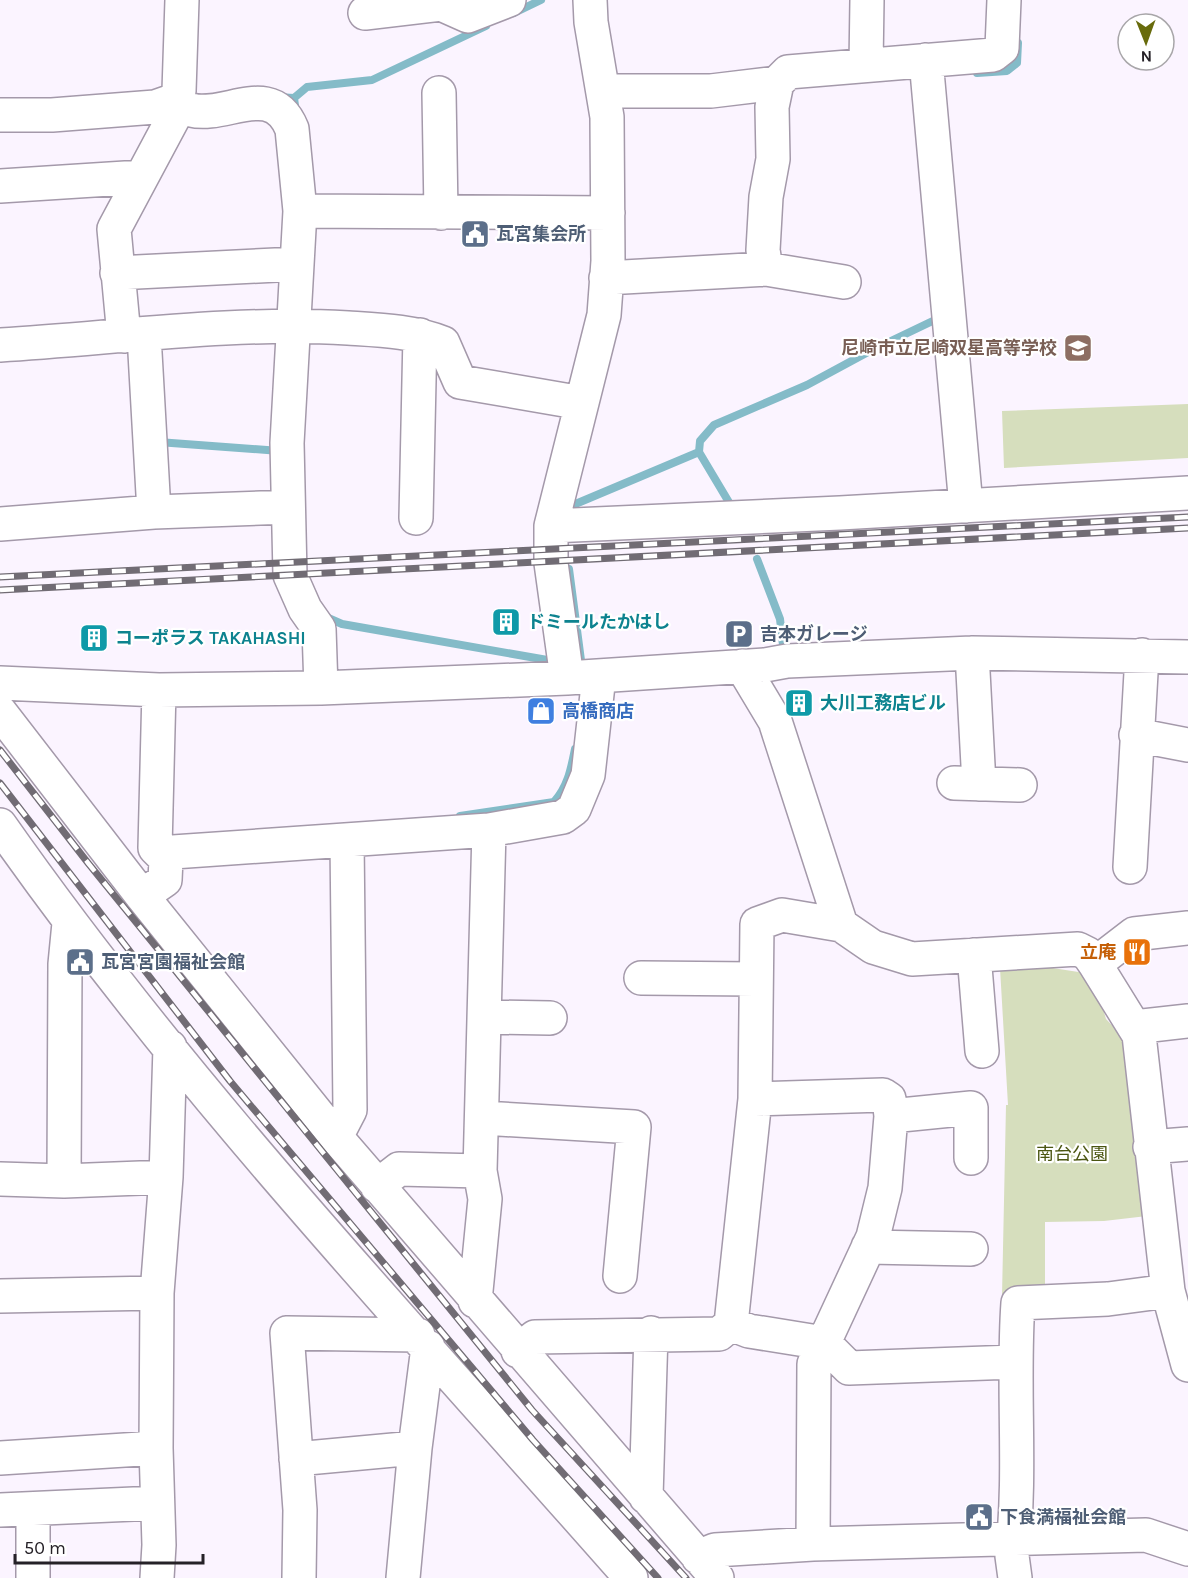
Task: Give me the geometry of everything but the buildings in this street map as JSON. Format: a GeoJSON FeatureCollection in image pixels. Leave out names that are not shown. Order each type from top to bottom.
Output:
{"type":"FeatureCollection","features":[{"type":"Feature","properties":{"kind":"street"},"geometry":{"type":"LineString","coordinates":[[154,512],[134,335],[117,273],[114,229],[177,111],[175,100],[180,81],[182,0]]}},
{"type":"Feature","properties":{"kind":"street"},"geometry":{"type":"LineString","coordinates":[[365,13],[441,4],[468,16],[509,0]]}},
{"type":"Feature","properties":{"kind":"street"},"geometry":{"type":"LineString","coordinates":[[142,896],[165,880],[166,859],[173,852],[489,830],[563,817],[574,809],[588,775],[582,677],[551,562],[551,526],[604,315],[608,213],[604,91],[591,22],[590,0]]}},
{"type":"Feature","properties":{"kind":"street"},"geometry":{"type":"LineString","coordinates":[[866,65],[867,0]]}},
{"type":"Feature","properties":{"kind":"street"},"geometry":{"type":"LineString","coordinates":[[766,269],[763,250],[766,196],[773,159],[772,107],[777,83],[788,72],[993,55],[1002,48],[1004,0]]}},
{"type":"Feature","properties":{"kind":"street"},"geometry":{"type":"LineString","coordinates":[[926,60],[966,506]]}},
{"type":"Feature","properties":{"kind":"street"},"geometry":{"type":"LineString","coordinates":[[604,91],[711,91],[777,83]]}},
{"type":"Feature","properties":{"kind":"street"},"geometry":{"type":"LineString","coordinates":[[439,93],[441,213]]}},
{"type":"Feature","properties":{"kind":"street"},"geometry":{"type":"LineString","coordinates":[[0,115],[52,115],[154,107],[175,100]]}},
{"type":"Feature","properties":{"kind":"street"},"geometry":{"type":"LineString","coordinates":[[175,100],[191,110],[265,104],[278,108],[287,116],[292,129],[300,211],[288,416],[290,575],[305,609],[319,629],[321,688]]}},
{"type":"Feature","properties":{"kind":"street"},"geometry":{"type":"LineString","coordinates":[[0,186],[141,177]]}},
{"type":"Feature","properties":{"kind":"street"},"geometry":{"type":"LineString","coordinates":[[300,211],[608,213]]}},
{"type":"Feature","properties":{"kind":"street"},"geometry":{"type":"LineString","coordinates":[[117,273],[296,264]]}},
{"type":"Feature","properties":{"kind":"street"},"geometry":{"type":"LineString","coordinates":[[606,278],[766,269],[844,282]]}},
{"type":"Feature","properties":{"kind":"street"},"geometry":{"type":"LineString","coordinates":[[0,345],[294,324],[420,335],[443,343],[460,382],[582,403]]}},
{"type":"Feature","properties":{"kind":"street"},"geometry":{"type":"LineString","coordinates":[[416,518],[420,335]]}},
{"type":"Feature","properties":{"kind":"street"},"geometry":{"type":"LineString","coordinates":[[551,526],[1188,493]]}},
{"type":"Feature","properties":{"kind":"street"},"geometry":{"type":"LineString","coordinates":[[0,524],[154,512],[288,507]]}},
{"type":"Feature","properties":{"kind":"street"},"geometry":{"type":"LineString","coordinates":[[972,653],[966,784],[1020,785]]}},
{"type":"Feature","properties":{"kind":"street"},"geometry":{"type":"LineString","coordinates":[[0,683],[159,690],[321,688],[582,677],[787,661],[972,653],[1188,657]]}},
{"type":"Feature","properties":{"kind":"street"},"geometry":{"type":"LineString","coordinates":[[1130,867],[1142,655]]}},
{"type":"Feature","properties":{"kind":"street"},"geometry":{"type":"LineString","coordinates":[[742,666],[775,722],[841,925]]}},
{"type":"Feature","properties":{"kind":"street"},"geometry":{"type":"LineString","coordinates":[[159,690],[155,848],[166,859]]}},
{"type":"Feature","properties":{"kind":"street"},"geometry":{"type":"LineString","coordinates":[[0,712],[142,896],[336,1137],[707,1568],[715,1550],[813,1544],[1146,1535],[1188,1548]]}},
{"type":"Feature","properties":{"kind":"street"},"geometry":{"type":"LineString","coordinates":[[1136,735],[1188,745]]}},
{"type":"Feature","properties":{"kind":"street"},"geometry":{"type":"LineString","coordinates":[[0,825],[69,923],[208,1097],[631,1578]]}},
{"type":"Feature","properties":{"kind":"street"},"geometry":{"type":"LineString","coordinates":[[476,1301],[485,1199],[480,1171],[489,830]]}},
{"type":"Feature","properties":{"kind":"street"},"geometry":{"type":"LineString","coordinates":[[336,1137],[350,1110],[340,841]]}},
{"type":"Feature","properties":{"kind":"street"},"geometry":{"type":"LineString","coordinates":[[518,1351],[535,1337],[719,1334],[731,1324],[755,1100],[757,924],[782,915],[841,925],[873,947],[912,959],[1078,949],[1088,954],[1139,1035],[1168,1291],[1188,1365]]}},
{"type":"Feature","properties":{"kind":"street"},"geometry":{"type":"LineString","coordinates":[[64,1181],[65,964],[69,923]]}},
{"type":"Feature","properties":{"kind":"street"},"geometry":{"type":"LineString","coordinates":[[1095,964],[1134,934],[1188,928]]}},
{"type":"Feature","properties":{"kind":"street"},"geometry":{"type":"LineString","coordinates":[[974,955],[969,1017],[982,1052]]}},
{"type":"Feature","properties":{"kind":"street"},"geometry":{"type":"LineString","coordinates":[[641,978],[755,979]]}},
{"type":"Feature","properties":{"kind":"street"},"geometry":{"type":"LineString","coordinates":[[485,1017],[550,1018]]}},
{"type":"Feature","properties":{"kind":"street"},"geometry":{"type":"LineString","coordinates":[[1134,1027],[1188,1021]]}},
{"type":"Feature","properties":{"kind":"street"},"geometry":{"type":"LineString","coordinates":[[157,1578],[159,1545],[156,1503],[158,1293],[166,1177],[170,1047]]}},
{"type":"Feature","properties":{"kind":"street"},"geometry":{"type":"LineString","coordinates":[[755,1100],[883,1095],[889,1099],[891,1116],[885,1188],[868,1247],[814,1364],[813,1544]]}},
{"type":"Feature","properties":{"kind":"street"},"geometry":{"type":"LineString","coordinates":[[891,1116],[971,1108],[971,1158]]}},
{"type":"Feature","properties":{"kind":"street"},"geometry":{"type":"LineString","coordinates":[[483,1118],[634,1127],[620,1276]]}},
{"type":"Feature","properties":{"kind":"street"},"geometry":{"type":"LineString","coordinates":[[1150,1147],[1188,1144]]}},
{"type":"Feature","properties":{"kind":"street"},"geometry":{"type":"LineString","coordinates":[[377,1186],[399,1169],[480,1171]]}},
{"type":"Feature","properties":{"kind":"street"},"geometry":{"type":"LineString","coordinates":[[0,1179],[64,1181],[166,1177]]}},
{"type":"Feature","properties":{"kind":"street"},"geometry":{"type":"LineString","coordinates":[[868,1247],[971,1249]]}},
{"type":"Feature","properties":{"kind":"street"},"geometry":{"type":"LineString","coordinates":[[1015,1578],[1012,1556],[1018,1414],[1014,1362],[1018,1303],[1108,1299],[1168,1291]]}},
{"type":"Feature","properties":{"kind":"street"},"geometry":{"type":"LineString","coordinates":[[0,1296],[158,1293]]}},
{"type":"Feature","properties":{"kind":"street"},"geometry":{"type":"LineString","coordinates":[[731,1324],[749,1331],[824,1342],[849,1368],[1014,1362]]}},
{"type":"Feature","properties":{"kind":"street"},"geometry":{"type":"LineString","coordinates":[[299,1578],[300,1510],[287,1333],[423,1341]]}},
{"type":"Feature","properties":{"kind":"street"},"geometry":{"type":"LineString","coordinates":[[646,1497],[651,1334]]}},
{"type":"Feature","properties":{"kind":"street"},"geometry":{"type":"LineString","coordinates":[[403,1578],[423,1341]]}},
{"type":"Feature","properties":{"kind":"street"},"geometry":{"type":"LineString","coordinates":[[0,1458],[156,1448]]}},
{"type":"Feature","properties":{"kind":"street"},"geometry":{"type":"LineString","coordinates":[[296,1459],[415,1448]]}},
{"type":"Feature","properties":{"kind":"street"},"geometry":{"type":"LineString","coordinates":[[0,1510],[156,1503]]}},
{"type":"Feature","properties":{"kind":"street"},"geometry":{"type":"LineString","coordinates":[[33,1509],[33,1578]]}},
{"type":"Feature","properties":{"kind":"green space"},"geometry":{"type":"Polygon","coordinates":[[[1188,404],[1188,458],[1004,468],[1002,411],[1188,404]]]}},
{"type":"Feature","properties":{"kind":"green space","name":"南台公園"},"geometry":{"type":"Polygon","coordinates":[[[1046,967],[1085,973],[1098,992],[1106,1019],[1125,1039],[1147,1216],[1104,1221],[1045,1222],[1045,1295],[1002,1296],[1006,1105],[1008,1105],[1000,968],[1046,967]]]}},
{"type":"Feature","properties":{"kind":"waterway"},"geometry":{"type":"LineString","coordinates":[[514,13],[541,0]]}},
{"type":"Feature","properties":{"kind":"waterway"},"geometry":{"type":"LineString","coordinates":[[294,98],[307,87],[372,80],[486,26]]}},
{"type":"Feature","properties":{"kind":"waterway"},"geometry":{"type":"LineString","coordinates":[[977,73],[1007,71],[1017,63],[1018,43]]}},
{"type":"Feature","properties":{"kind":"waterway"},"geometry":{"type":"LineString","coordinates":[[277,97],[294,98],[296,113]]}},
{"type":"Feature","properties":{"kind":"waterway"},"geometry":{"type":"LineString","coordinates":[[571,514],[573,505],[699,452],[700,441],[714,425],[807,385],[870,351],[941,317]]}},
{"type":"Feature","properties":{"kind":"waterway"},"geometry":{"type":"LineString","coordinates":[[158,442],[280,451]]}},
{"type":"Feature","properties":{"kind":"waterway"},"geometry":{"type":"LineString","coordinates":[[699,452],[733,509]]}},
{"type":"Feature","properties":{"kind":"waterway"},"geometry":{"type":"LineString","coordinates":[[757,559],[780,619],[783,645]]}},
{"type":"Feature","properties":{"kind":"waterway"},"geometry":{"type":"LineString","coordinates":[[569,569],[582,668]]}},
{"type":"Feature","properties":{"kind":"waterway"},"geometry":{"type":"LineString","coordinates":[[326,617],[342,624],[553,661]]}},
{"type":"Feature","properties":{"kind":"waterway"},"geometry":{"type":"LineString","coordinates":[[460,816],[554,802],[566,783],[575,749]]}},
{"type":"Feature","properties":{"kind":"railway"},"geometry":{"type":"LineString","coordinates":[[0,577],[1188,517]]}},
{"type":"Feature","properties":{"kind":"railway"},"geometry":{"type":"LineString","coordinates":[[0,590],[1188,528]]}},
{"type":"Feature","properties":{"kind":"railway"},"geometry":{"type":"LineString","coordinates":[[0,750],[88,863],[532,1410],[686,1578]]}},
{"type":"Feature","properties":{"kind":"railway"},"geometry":{"type":"LineString","coordinates":[[0,783],[230,1081],[533,1440],[658,1578]]}},
{"type":"Feature","properties":{"kind":"place","name":"瓦宮集会所"},"geometry":{"type":"Point","coordinates":[475,234]}},
{"type":"Feature","properties":{"kind":"place","name":"尼崎市立尼崎双星高等学校"},"geometry":{"type":"Point","coordinates":[1078,348]}},
{"type":"Feature","properties":{"kind":"place","name":"ドミールたかはし"},"geometry":{"type":"Point","coordinates":[506,622]}},
{"type":"Feature","properties":{"kind":"place","name":"吉本ガレージ"},"geometry":{"type":"Point","coordinates":[739,634]}},
{"type":"Feature","properties":{"kind":"place","name":"コーポラス TAKAHASHI"},"geometry":{"type":"Point","coordinates":[94,638]}},
{"type":"Feature","properties":{"kind":"place","name":"大川工務店ビル"},"geometry":{"type":"Point","coordinates":[799,703]}},
{"type":"Feature","properties":{"kind":"place","name":"高橋商店"},"geometry":{"type":"Point","coordinates":[541,711]}},
{"type":"Feature","properties":{"kind":"place","name":"立庵"},"geometry":{"type":"Point","coordinates":[1137,952]}},
{"type":"Feature","properties":{"kind":"place","name":"瓦宮宮園福祉会館"},"geometry":{"type":"Point","coordinates":[80,962]}},
{"type":"Feature","properties":{"kind":"place","name":"下食満福祉会館"},"geometry":{"type":"Point","coordinates":[979,1517]}}]}
